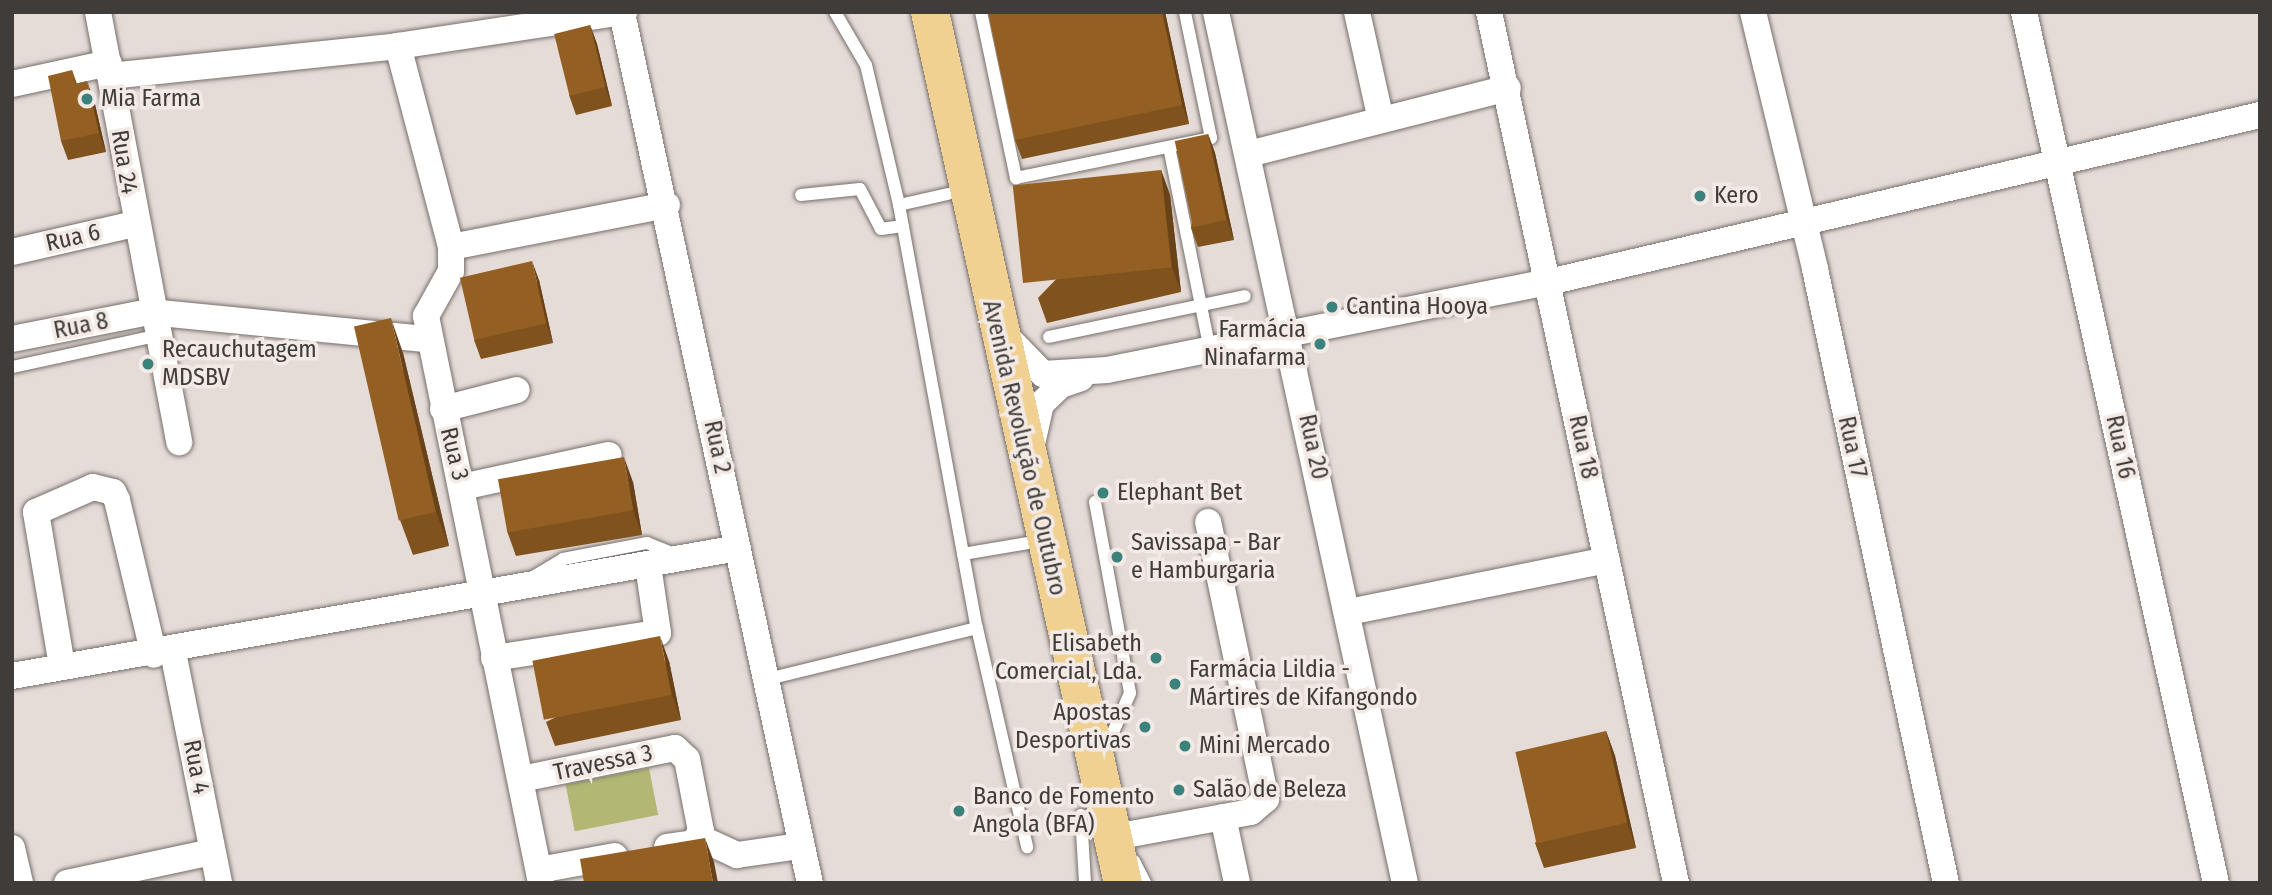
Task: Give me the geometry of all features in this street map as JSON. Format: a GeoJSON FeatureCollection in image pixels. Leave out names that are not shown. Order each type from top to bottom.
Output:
{"type":"FeatureCollection","features":[{"type":"Feature","properties":{"kind":"main road","name":"Avenida Revolução de Outubro"},"geometry":{"type":"LineString","coordinates":[[909,12],[1028,543],[1102,820],[1123,883]]}},
{"type":"Feature","properties":{"kind":"main road","name":"Avenida Revolução de Outubro"},"geometry":{"type":"LineString","coordinates":[[930,12],[994,316],[1096,769],[1102,820],[1098,883]]}},
{"type":"Feature","properties":{"kind":"street","name":"Rua 24"},"geometry":{"type":"LineString","coordinates":[[99,12],[134,224],[180,442]]}},
{"type":"Feature","properties":{"kind":"street"},"geometry":{"type":"LineString","coordinates":[[12,85],[109,69],[398,46],[623,12]]}},
{"type":"Feature","properties":{"kind":"street","name":"Rua 2"},"geometry":{"type":"LineString","coordinates":[[623,12],[667,205],[768,679],[800,846],[810,883]]}},
{"type":"Feature","properties":{"kind":"street","name":"Rua 20"},"geometry":{"type":"LineString","coordinates":[[1216,12],[1349,612],[1405,883]]}},
{"type":"Feature","properties":{"kind":"street"},"geometry":{"type":"LineString","coordinates":[[1357,12],[1380,116]]}},
{"type":"Feature","properties":{"kind":"street","name":"Rua 18"},"geometry":{"type":"LineString","coordinates":[[1489,12],[1508,88],[1676,883]]}},
{"type":"Feature","properties":{"kind":"street","name":"Rua 17"},"geometry":{"type":"LineString","coordinates":[[1753,12],[1804,219],[1946,883]]}},
{"type":"Feature","properties":{"kind":"street","name":"Rua 16"},"geometry":{"type":"LineString","coordinates":[[2024,12],[2216,883]]}},
{"type":"Feature","properties":{"kind":"street"},"geometry":{"type":"LineString","coordinates":[[398,46],[451,247],[667,205]]}},
{"type":"Feature","properties":{"kind":"street"},"geometry":{"type":"LineString","coordinates":[[1249,154],[1380,116],[1508,88]]}},
{"type":"Feature","properties":{"kind":"street"},"geometry":{"type":"LineString","coordinates":[[994,316],[1032,369],[1060,376],[1107,370],[1289,336],[1549,282],[1804,219],[2260,115]]}},
{"type":"Feature","properties":{"kind":"street","name":"Rua 6"},"geometry":{"type":"LineString","coordinates":[[12,252],[134,224]]}},
{"type":"Feature","properties":{"kind":"street","name":"Rua 3"},"geometry":{"type":"LineString","coordinates":[[451,247],[451,271],[426,316],[425,339],[462,487],[481,595],[522,779],[540,876]]}},
{"type":"Feature","properties":{"kind":"street","name":"Rua 8"},"geometry":{"type":"LineString","coordinates":[[12,340],[153,324],[425,339]]}},
{"type":"Feature","properties":{"kind":"street"},"geometry":{"type":"LineString","coordinates":[[1031,471],[1041,404],[1061,385],[1107,370]]}},
{"type":"Feature","properties":{"kind":"street"},"geometry":{"type":"LineString","coordinates":[[443,409],[517,390]]}},
{"type":"Feature","properties":{"kind":"street"},"geometry":{"type":"LineString","coordinates":[[462,487],[609,455]]}},
{"type":"Feature","properties":{"kind":"street","name":"Rua 4"},"geometry":{"type":"LineString","coordinates":[[62,666],[34,521],[43,507],[93,488],[113,492],[163,653],[219,883]]}},
{"type":"Feature","properties":{"kind":"street"},"geometry":{"type":"LineString","coordinates":[[1102,820],[1223,817],[1260,808],[1267,789],[1208,522]]}},
{"type":"Feature","properties":{"kind":"street"},"geometry":{"type":"LineString","coordinates":[[12,676],[62,666],[163,653],[738,548]]}},
{"type":"Feature","properties":{"kind":"street"},"geometry":{"type":"LineString","coordinates":[[1349,612],[1607,560]]}},
{"type":"Feature","properties":{"kind":"street"},"geometry":{"type":"LineString","coordinates":[[494,658],[658,633],[648,565]]}},
{"type":"Feature","properties":{"kind":"street","name":"Travessa 3"},"geometry":{"type":"LineString","coordinates":[[522,779],[675,748],[687,759],[699,838]]}},
{"type":"Feature","properties":{"kind":"street"},"geometry":{"type":"LineString","coordinates":[[1223,817],[1237,883]]}},
{"type":"Feature","properties":{"kind":"street"},"geometry":{"type":"LineString","coordinates":[[540,876],[699,838],[737,855],[800,846]]}},
{"type":"Feature","properties":{"kind":"street"},"geometry":{"type":"LineString","coordinates":[[12,848],[20,883]]}},
{"type":"Feature","properties":{"kind":"street"},"geometry":{"type":"LineString","coordinates":[[67,883],[212,852]]}},
{"type":"Feature","properties":{"kind":"lane"},"geometry":{"type":"LineString","coordinates":[[835,12],[866,65],[899,205],[977,628],[1027,847]]}},
{"type":"Feature","properties":{"kind":"lane"},"geometry":{"type":"LineString","coordinates":[[981,12],[1016,178],[1212,138],[1185,12]]}},
{"type":"Feature","properties":{"kind":"lane"},"geometry":{"type":"LineString","coordinates":[[1169,147],[1210,351]]}},
{"type":"Feature","properties":{"kind":"lane"},"geometry":{"type":"LineString","coordinates":[[802,195],[860,189],[881,229],[903,226]]}},
{"type":"Feature","properties":{"kind":"lane"},"geometry":{"type":"LineString","coordinates":[[899,205],[948,194]]}},
{"type":"Feature","properties":{"kind":"lane"},"geometry":{"type":"LineString","coordinates":[[1049,337],[1245,296]]}},
{"type":"Feature","properties":{"kind":"lane"},"geometry":{"type":"LineString","coordinates":[[12,367],[153,324]]}},
{"type":"Feature","properties":{"kind":"lane"},"geometry":{"type":"LineString","coordinates":[[1095,502],[1130,693],[1096,769]]}},
{"type":"Feature","properties":{"kind":"lane"},"geometry":{"type":"LineString","coordinates":[[519,588],[546,565],[647,543],[683,558]]}},
{"type":"Feature","properties":{"kind":"lane"},"geometry":{"type":"LineString","coordinates":[[963,554],[1028,543]]}},
{"type":"Feature","properties":{"kind":"lane"},"geometry":{"type":"LineString","coordinates":[[768,679],[977,628]]}},
{"type":"Feature","properties":{"kind":"lane"},"geometry":{"type":"LineString","coordinates":[[1085,883],[1102,820]]}},
{"type":"Feature","properties":{"kind":"lane"},"geometry":{"type":"LineString","coordinates":[[1102,820],[1145,883]]}},
{"type":"Feature","properties":{"kind":"green space"},"geometry":{"type":"Polygon","coordinates":[[[649,768],[658,815],[575,831],[566,784],[649,768]]]}},
{"type":"Feature","properties":{"kind":"building"},"geometry":{"type":"Polygon","coordinates":[[[988,12],[1162,12],[1182,105],[1015,140],[988,12]]]}},
{"type":"Feature","properties":{"kind":"building"},"geometry":{"type":"Polygon","coordinates":[[[590,25],[605,87],[570,96],[554,34],[590,25]]]}},
{"type":"Feature","properties":{"kind":"building"},"geometry":{"type":"Polygon","coordinates":[[[72,70],[75,84],[87,81],[99,133],[61,141],[48,76],[72,70]]]}},
{"type":"Feature","properties":{"kind":"building"},"geometry":{"type":"Polygon","coordinates":[[[1208,134],[1226,220],[1193,227],[1175,141],[1208,134]]]}},
{"type":"Feature","properties":{"kind":"building"},"geometry":{"type":"Polygon","coordinates":[[[1161,170],[1171,267],[1023,283],[1013,186],[1161,170]]]}},
{"type":"Feature","properties":{"kind":"building"},"geometry":{"type":"Polygon","coordinates":[[[532,261],[546,323],[474,340],[460,278],[532,261]]]}},
{"type":"Feature","properties":{"kind":"building"},"geometry":{"type":"Polygon","coordinates":[[[391,318],[436,512],[399,520],[354,327],[391,318]]]}},
{"type":"Feature","properties":{"kind":"building"},"geometry":{"type":"Polygon","coordinates":[[[624,457],[633,510],[507,532],[498,479],[624,457]]]}},
{"type":"Feature","properties":{"kind":"building"},"geometry":{"type":"Polygon","coordinates":[[[660,636],[671,695],[544,720],[532,661],[660,636]]]}},
{"type":"Feature","properties":{"kind":"building"},"geometry":{"type":"Polygon","coordinates":[[[1606,731],[1627,823],[1537,844],[1515,752],[1606,731]]]}},
{"type":"Feature","properties":{"kind":"building"},"geometry":{"type":"Polygon","coordinates":[[[705,838],[713,883],[584,883],[580,859],[705,838]]]}},
{"type":"Feature","properties":{"kind":"place","name":"Mia Farma"},"geometry":{"type":"Point","coordinates":[87,99]}},
{"type":"Feature","properties":{"kind":"place","name":"Kero"},"geometry":{"type":"Point","coordinates":[1700,196]}},
{"type":"Feature","properties":{"kind":"place","name":"Cantina Hooya"},"geometry":{"type":"Point","coordinates":[1332,307]}},
{"type":"Feature","properties":{"kind":"place","name":"Farmácia Ninafarma"},"geometry":{"type":"Point","coordinates":[1320,344]}},
{"type":"Feature","properties":{"kind":"place","name":"Recauchutagem MDSBV"},"geometry":{"type":"Point","coordinates":[148,364]}},
{"type":"Feature","properties":{"kind":"place","name":"Elephant Bet"},"geometry":{"type":"Point","coordinates":[1103,493]}},
{"type":"Feature","properties":{"kind":"place","name":"Savissapa - Bar e Hamburgaria"},"geometry":{"type":"Point","coordinates":[1117,557]}},
{"type":"Feature","properties":{"kind":"place","name":"Elisabeth Comercial, Lda."},"geometry":{"type":"Point","coordinates":[1156,658]}},
{"type":"Feature","properties":{"kind":"place","name":"Farmácia Lildia - Mártires de Kifangondo"},"geometry":{"type":"Point","coordinates":[1175,684]}},
{"type":"Feature","properties":{"kind":"place","name":"Apostas Desportivas"},"geometry":{"type":"Point","coordinates":[1145,727]}},
{"type":"Feature","properties":{"kind":"place","name":"Mini Mercado"},"geometry":{"type":"Point","coordinates":[1185,746]}},
{"type":"Feature","properties":{"kind":"place","name":"Salão de Beleza"},"geometry":{"type":"Point","coordinates":[1179,790]}},
{"type":"Feature","properties":{"kind":"place","name":"Banco de Fomento Angola (BFA)"},"geometry":{"type":"Point","coordinates":[959,811]}}]}
